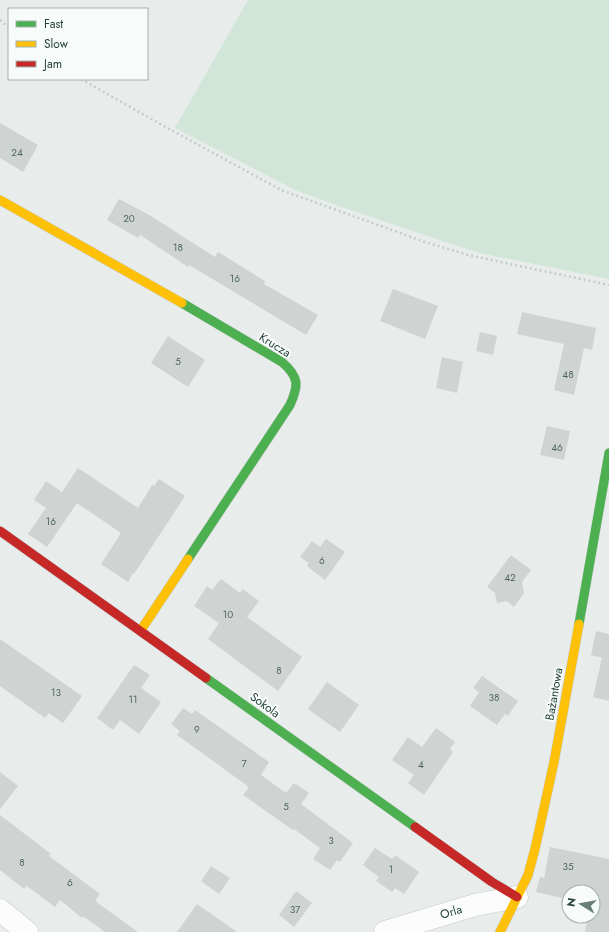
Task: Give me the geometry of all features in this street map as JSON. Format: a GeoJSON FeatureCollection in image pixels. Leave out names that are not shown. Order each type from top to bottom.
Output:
{"type":"FeatureCollection","features":[{"type":"Feature","properties":{"kind":"street","name":"Krucza"},"geometry":{"type":"LineString","coordinates":[[0,200],[111,262],[282,362],[293,372],[296,379],[296,392],[290,405],[140,630]]}},
{"type":"Feature","properties":{"kind":"street","name":"Bażantowa"},"geometry":{"type":"LineString","coordinates":[[500,932],[529,871],[554,762],[609,453]]}},
{"type":"Feature","properties":{"kind":"street","name":"Sokola"},"geometry":{"type":"LineString","coordinates":[[0,531],[492,882],[517,897]]}},
{"type":"Feature","properties":{"kind":"street","name":"Orla"},"geometry":{"type":"LineString","coordinates":[[385,932],[475,905],[517,897]]}},
{"type":"Feature","properties":{"kind":"street"},"geometry":{"type":"LineString","coordinates":[[0,910],[28,932]]}},
{"type":"Feature","properties":{"kind":"path"},"geometry":{"type":"LineString","coordinates":[[0,20],[8,27]]}},
{"type":"Feature","properties":{"kind":"path"},"geometry":{"type":"LineString","coordinates":[[83,80],[168,129],[280,190],[425,242],[468,255],[609,285]]}},
{"type":"Feature","properties":{"kind":"green space"},"geometry":{"type":"Polygon","coordinates":[[[248,0],[609,0],[609,279],[484,254],[327,202],[295,190],[175,128],[248,0]]]}},
{"type":"Feature","properties":{"kind":"building"},"geometry":{"type":"Polygon","coordinates":[[[0,123],[38,145],[23,172],[0,158],[0,123]]]}},
{"type":"Feature","properties":{"kind":"building"},"geometry":{"type":"Polygon","coordinates":[[[119,199],[151,216],[215,257],[218,252],[265,281],[264,284],[318,315],[306,335],[189,265],[188,267],[140,235],[138,238],[107,220],[119,199]]]}},
{"type":"Feature","properties":{"kind":"building"},"geometry":{"type":"Polygon","coordinates":[[[393,289],[438,306],[425,339],[380,321],[393,289]]]}},
{"type":"Feature","properties":{"kind":"building"},"geometry":{"type":"Polygon","coordinates":[[[522,312],[596,328],[592,350],[584,348],[574,395],[554,390],[564,344],[517,334],[522,312]]]}},
{"type":"Feature","properties":{"kind":"building"},"geometry":{"type":"Polygon","coordinates":[[[480,332],[497,336],[493,355],[476,351],[480,332]]]}},
{"type":"Feature","properties":{"kind":"building"},"geometry":{"type":"Polygon","coordinates":[[[168,336],[205,360],[188,387],[151,363],[168,336]]]}},
{"type":"Feature","properties":{"kind":"building"},"geometry":{"type":"Polygon","coordinates":[[[442,357],[463,362],[457,393],[436,388],[442,357]]]}},
{"type":"Feature","properties":{"kind":"building"},"geometry":{"type":"Polygon","coordinates":[[[547,426],[570,431],[564,460],[540,455],[547,426]]]}},
{"type":"Feature","properties":{"kind":"building"},"geometry":{"type":"Polygon","coordinates":[[[78,468],[138,508],[152,485],[154,486],[159,479],[185,496],[128,582],[101,564],[121,533],[77,503],[47,547],[28,534],[46,508],[34,500],[46,481],[62,492],[78,468]]]}},
{"type":"Feature","properties":{"kind":"building"},"geometry":{"type":"Polygon","coordinates":[[[326,539],[345,552],[325,580],[307,566],[309,563],[300,557],[312,541],[320,547],[326,539]]]}},
{"type":"Feature","properties":{"kind":"building"},"geometry":{"type":"Polygon","coordinates":[[[511,555],[531,570],[522,582],[524,593],[514,607],[507,601],[497,603],[495,593],[487,587],[511,555]]]}},
{"type":"Feature","properties":{"kind":"building"},"geometry":{"type":"Polygon","coordinates":[[[221,579],[240,593],[243,589],[259,601],[247,617],[302,657],[278,691],[208,639],[219,623],[194,606],[207,586],[212,590],[221,579]]]}},
{"type":"Feature","properties":{"kind":"building"},"geometry":{"type":"Polygon","coordinates":[[[596,631],[609,634],[609,701],[593,697],[602,658],[591,655],[596,631]]]}},
{"type":"Feature","properties":{"kind":"building"},"geometry":{"type":"Polygon","coordinates":[[[0,639],[82,696],[63,723],[49,713],[45,718],[0,686],[0,639]]]}},
{"type":"Feature","properties":{"kind":"building"},"geometry":{"type":"Polygon","coordinates":[[[134,665],[150,675],[141,688],[161,702],[139,734],[120,720],[113,730],[97,718],[134,665]]]}},
{"type":"Feature","properties":{"kind":"building"},"geometry":{"type":"Polygon","coordinates":[[[482,676],[518,701],[508,716],[505,714],[497,725],[470,706],[479,692],[473,688],[482,676]]]}},
{"type":"Feature","properties":{"kind":"building"},"geometry":{"type":"Polygon","coordinates":[[[327,682],[359,705],[340,732],[308,709],[327,682]]]}},
{"type":"Feature","properties":{"kind":"building"},"geometry":{"type":"Polygon","coordinates":[[[183,708],[192,714],[195,710],[269,762],[261,775],[286,793],[294,783],[309,793],[301,804],[353,843],[340,862],[337,860],[330,870],[313,859],[320,848],[243,795],[249,787],[177,735],[180,731],[171,724],[183,708]]]}},
{"type":"Feature","properties":{"kind":"building"},"geometry":{"type":"Polygon","coordinates":[[[436,728],[455,742],[450,749],[453,752],[424,795],[408,783],[414,775],[392,760],[408,737],[422,747],[436,728]]]}},
{"type":"Feature","properties":{"kind":"building"},"geometry":{"type":"Polygon","coordinates":[[[0,772],[18,786],[0,809],[0,772]]]}},
{"type":"Feature","properties":{"kind":"building"},"geometry":{"type":"Polygon","coordinates":[[[0,815],[51,854],[49,856],[100,894],[95,901],[138,932],[105,932],[83,916],[82,918],[60,900],[55,907],[27,886],[24,889],[0,870],[0,815]]]}},
{"type":"Feature","properties":{"kind":"building"},"geometry":{"type":"Polygon","coordinates":[[[550,847],[609,859],[609,932],[585,932],[586,924],[601,924],[601,884],[561,884],[561,898],[536,892],[540,877],[544,878],[550,847]]]}},
{"type":"Feature","properties":{"kind":"building"},"geometry":{"type":"Polygon","coordinates":[[[375,848],[392,859],[395,855],[419,872],[404,894],[395,888],[392,892],[376,881],[379,877],[363,865],[375,848]]]}},
{"type":"Feature","properties":{"kind":"building"},"geometry":{"type":"Polygon","coordinates":[[[211,866],[230,878],[219,894],[201,881],[211,866]]]}},
{"type":"Feature","properties":{"kind":"building"},"geometry":{"type":"Polygon","coordinates":[[[296,891],[312,903],[294,927],[279,915],[296,891]]]}},
{"type":"Feature","properties":{"kind":"building"},"geometry":{"type":"Polygon","coordinates":[[[197,904],[237,932],[177,932],[197,904]]]}},
{"type":"Feature","properties":{"kind":"traffic: fast"},"geometry":{"type":"LineString","coordinates":[[182,303],[282,362],[292,372],[296,382],[295,392],[290,405],[188,559]]}},
{"type":"Feature","properties":{"kind":"traffic: fast"},"geometry":{"type":"LineString","coordinates":[[579,624],[609,453]]}},
{"type":"Feature","properties":{"kind":"traffic: fast"},"geometry":{"type":"LineString","coordinates":[[206,678],[415,827]]}},
{"type":"Feature","properties":{"kind":"traffic: slow"},"geometry":{"type":"LineString","coordinates":[[0,200],[182,303]]}},
{"type":"Feature","properties":{"kind":"traffic: slow"},"geometry":{"type":"LineString","coordinates":[[141,630],[188,559]]}},
{"type":"Feature","properties":{"kind":"traffic: slow"},"geometry":{"type":"LineString","coordinates":[[500,932],[528,875],[535,849],[554,762],[579,624]]}},
{"type":"Feature","properties":{"kind":"traffic: jam"},"geometry":{"type":"LineString","coordinates":[[0,531],[206,678]]}},
{"type":"Feature","properties":{"kind":"traffic: jam"},"geometry":{"type":"LineString","coordinates":[[415,827],[492,882],[517,897]]}}]}
